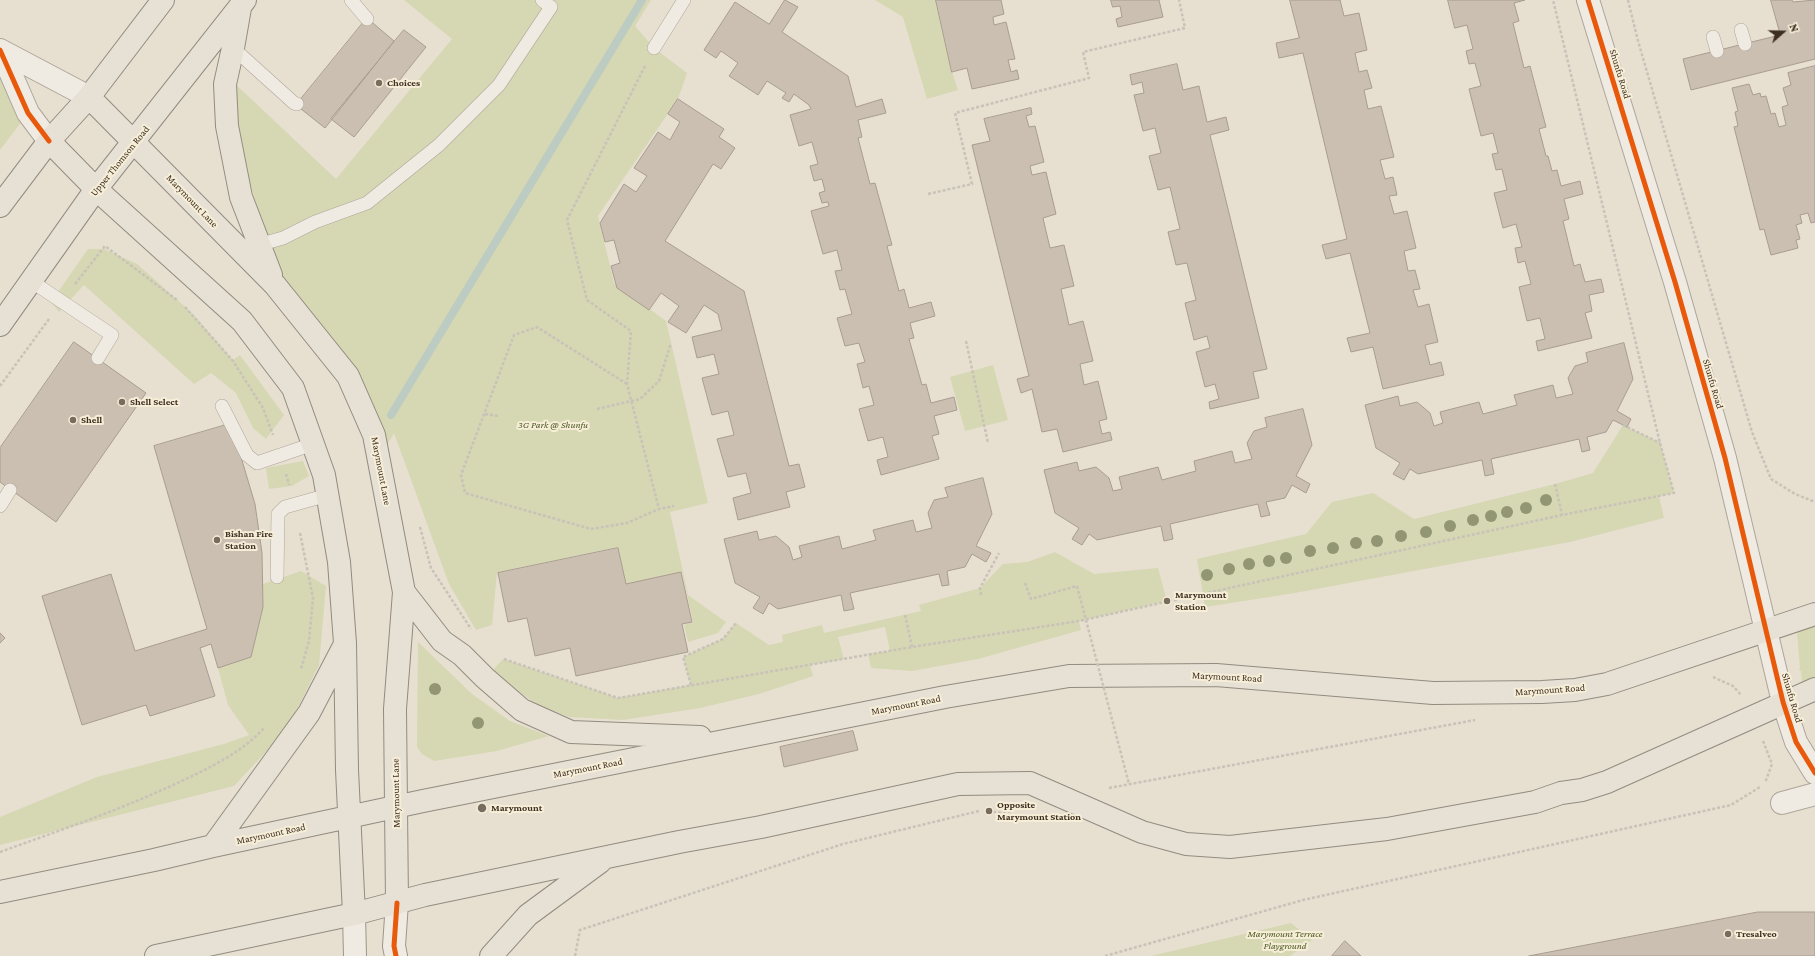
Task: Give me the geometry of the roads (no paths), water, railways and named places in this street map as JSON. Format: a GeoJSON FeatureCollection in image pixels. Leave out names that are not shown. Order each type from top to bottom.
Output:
{"type":"FeatureCollection","features":[{"type":"Feature","properties":{"kind":"main road"},"geometry":{"type":"LineString","coordinates":[[0,206],[49,142],[89,97],[163,0]]}},
{"type":"Feature","properties":{"kind":"main road"},"geometry":{"type":"LineString","coordinates":[[242,3],[225,84],[226,126],[242,197],[258,245],[275,285]]}},
{"type":"Feature","properties":{"kind":"main road","name":"Upper Thomson Road"},"geometry":{"type":"LineString","coordinates":[[0,325],[96,189],[135,142],[242,3]]}},
{"type":"Feature","properties":{"kind":"main road","name":"Marymount Lane"},"geometry":{"type":"LineString","coordinates":[[89,97],[275,285],[348,376],[374,436],[404,592],[395,710],[397,903]]}},
{"type":"Feature","properties":{"kind":"main road"},"geometry":{"type":"LineString","coordinates":[[49,142],[96,189],[242,321],[293,388],[324,475],[339,562],[345,643],[349,818],[354,914]]}},
{"type":"Feature","properties":{"kind":"main road"},"geometry":{"type":"LineString","coordinates":[[404,592],[442,641],[462,655],[485,678],[522,710],[572,732],[735,738]]}},
{"type":"Feature","properties":{"kind":"main road","name":"Marymount Road"},"geometry":{"type":"LineString","coordinates":[[0,892],[396,807],[735,738],[945,697],[1068,676],[1216,675],[1433,693],[1542,692],[1574,690],[1608,684],[1766,632],[1815,614]]}},
{"type":"Feature","properties":{"kind":"main road"},"geometry":{"type":"LineString","coordinates":[[213,846],[309,713],[345,643]]}},
{"type":"Feature","properties":{"kind":"main road"},"geometry":{"type":"LineString","coordinates":[[156,956],[184,954],[354,914],[425,895],[605,857],[761,827],[958,784],[1030,783],[1142,832],[1186,844],[1230,847],[1379,830],[1535,802],[1561,793],[1582,790],[1607,782],[1782,702],[1815,689]]}},
{"type":"Feature","properties":{"kind":"main road"},"geometry":{"type":"LineString","coordinates":[[491,956],[528,915],[605,857]]}},
{"type":"Feature","properties":{"kind":"street","name":"Shunfu Road"},"geometry":{"type":"LineString","coordinates":[[1588,0],[1675,282],[1725,458],[1782,702],[1796,742],[1815,773]]}},
{"type":"Feature","properties":{"kind":"street"},"geometry":{"type":"LineString","coordinates":[[1,51],[89,97]]}},
{"type":"Feature","properties":{"kind":"street"},"geometry":{"type":"LineString","coordinates":[[1,51],[28,113],[49,142]]}},
{"type":"Feature","properties":{"kind":"street"},"geometry":{"type":"LineString","coordinates":[[1782,803],[1815,794]]}},
{"type":"Feature","properties":{"kind":"street"},"geometry":{"type":"LineString","coordinates":[[396,956],[394,946],[397,903]]}},
{"type":"Feature","properties":{"kind":"street"},"geometry":{"type":"LineString","coordinates":[[354,914],[355,956]]}},
{"type":"Feature","properties":{"kind":"lane"},"geometry":{"type":"LineString","coordinates":[[351,0],[367,19]]}},
{"type":"Feature","properties":{"kind":"lane"},"geometry":{"type":"LineString","coordinates":[[258,245],[283,238],[315,222],[367,203],[439,145],[499,85],[551,7],[542,0]]}},
{"type":"Feature","properties":{"kind":"lane"},"geometry":{"type":"LineString","coordinates":[[654,48],[684,0]]}},
{"type":"Feature","properties":{"kind":"lane"},"geometry":{"type":"LineString","coordinates":[[1741,30],[1745,44]]}},
{"type":"Feature","properties":{"kind":"lane"},"geometry":{"type":"LineString","coordinates":[[1713,37],[1717,51]]}},
{"type":"Feature","properties":{"kind":"lane"},"geometry":{"type":"LineString","coordinates":[[233,48],[250,65],[297,104]]}},
{"type":"Feature","properties":{"kind":"lane"},"geometry":{"type":"LineString","coordinates":[[31,281],[112,336],[98,358]]}},
{"type":"Feature","properties":{"kind":"lane"},"geometry":{"type":"LineString","coordinates":[[222,406],[247,456],[258,463],[313,444]]}},
{"type":"Feature","properties":{"kind":"lane"},"geometry":{"type":"LineString","coordinates":[[0,506],[10,490]]}},
{"type":"Feature","properties":{"kind":"lane"},"geometry":{"type":"LineString","coordinates":[[277,577],[278,514],[285,507],[328,495]]}},
{"type":"Feature","properties":{"kind":"waterway"},"geometry":{"type":"LineString","coordinates":[[391,415],[642,0]]}},
{"type":"Feature","properties":{"kind":"place","name":"Choices"},"geometry":{"type":"Point","coordinates":[379,83]}},
{"type":"Feature","properties":{"kind":"place","name":"Shell Select"},"geometry":{"type":"Point","coordinates":[122,402]}},
{"type":"Feature","properties":{"kind":"place","name":"Shell"},"geometry":{"type":"Point","coordinates":[73,420]}},
{"type":"Feature","properties":{"kind":"place","name":"Bishan Fire Station"},"geometry":{"type":"Point","coordinates":[217,540]}},
{"type":"Feature","properties":{"kind":"place","name":"Marymount Station"},"geometry":{"type":"Point","coordinates":[1167,601]}},
{"type":"Feature","properties":{"kind":"place","name":"Marymount"},"geometry":{"type":"Point","coordinates":[482,808]}},
{"type":"Feature","properties":{"kind":"place","name":"Opposite Marymount Station"},"geometry":{"type":"Point","coordinates":[989,811]}},
{"type":"Feature","properties":{"kind":"place","name":"Tresalveo"},"geometry":{"type":"Point","coordinates":[1728,934]}},
{"type":"Feature","properties":{"kind":"park label","name":"3G Park @ Shunfu"},"geometry":{"type":"Point","coordinates":[553,425]}},
{"type":"Feature","properties":{"kind":"park label","name":"Marymount Terrace Playground"},"geometry":{"type":"Point","coordinates":[1285,940]}}]}
